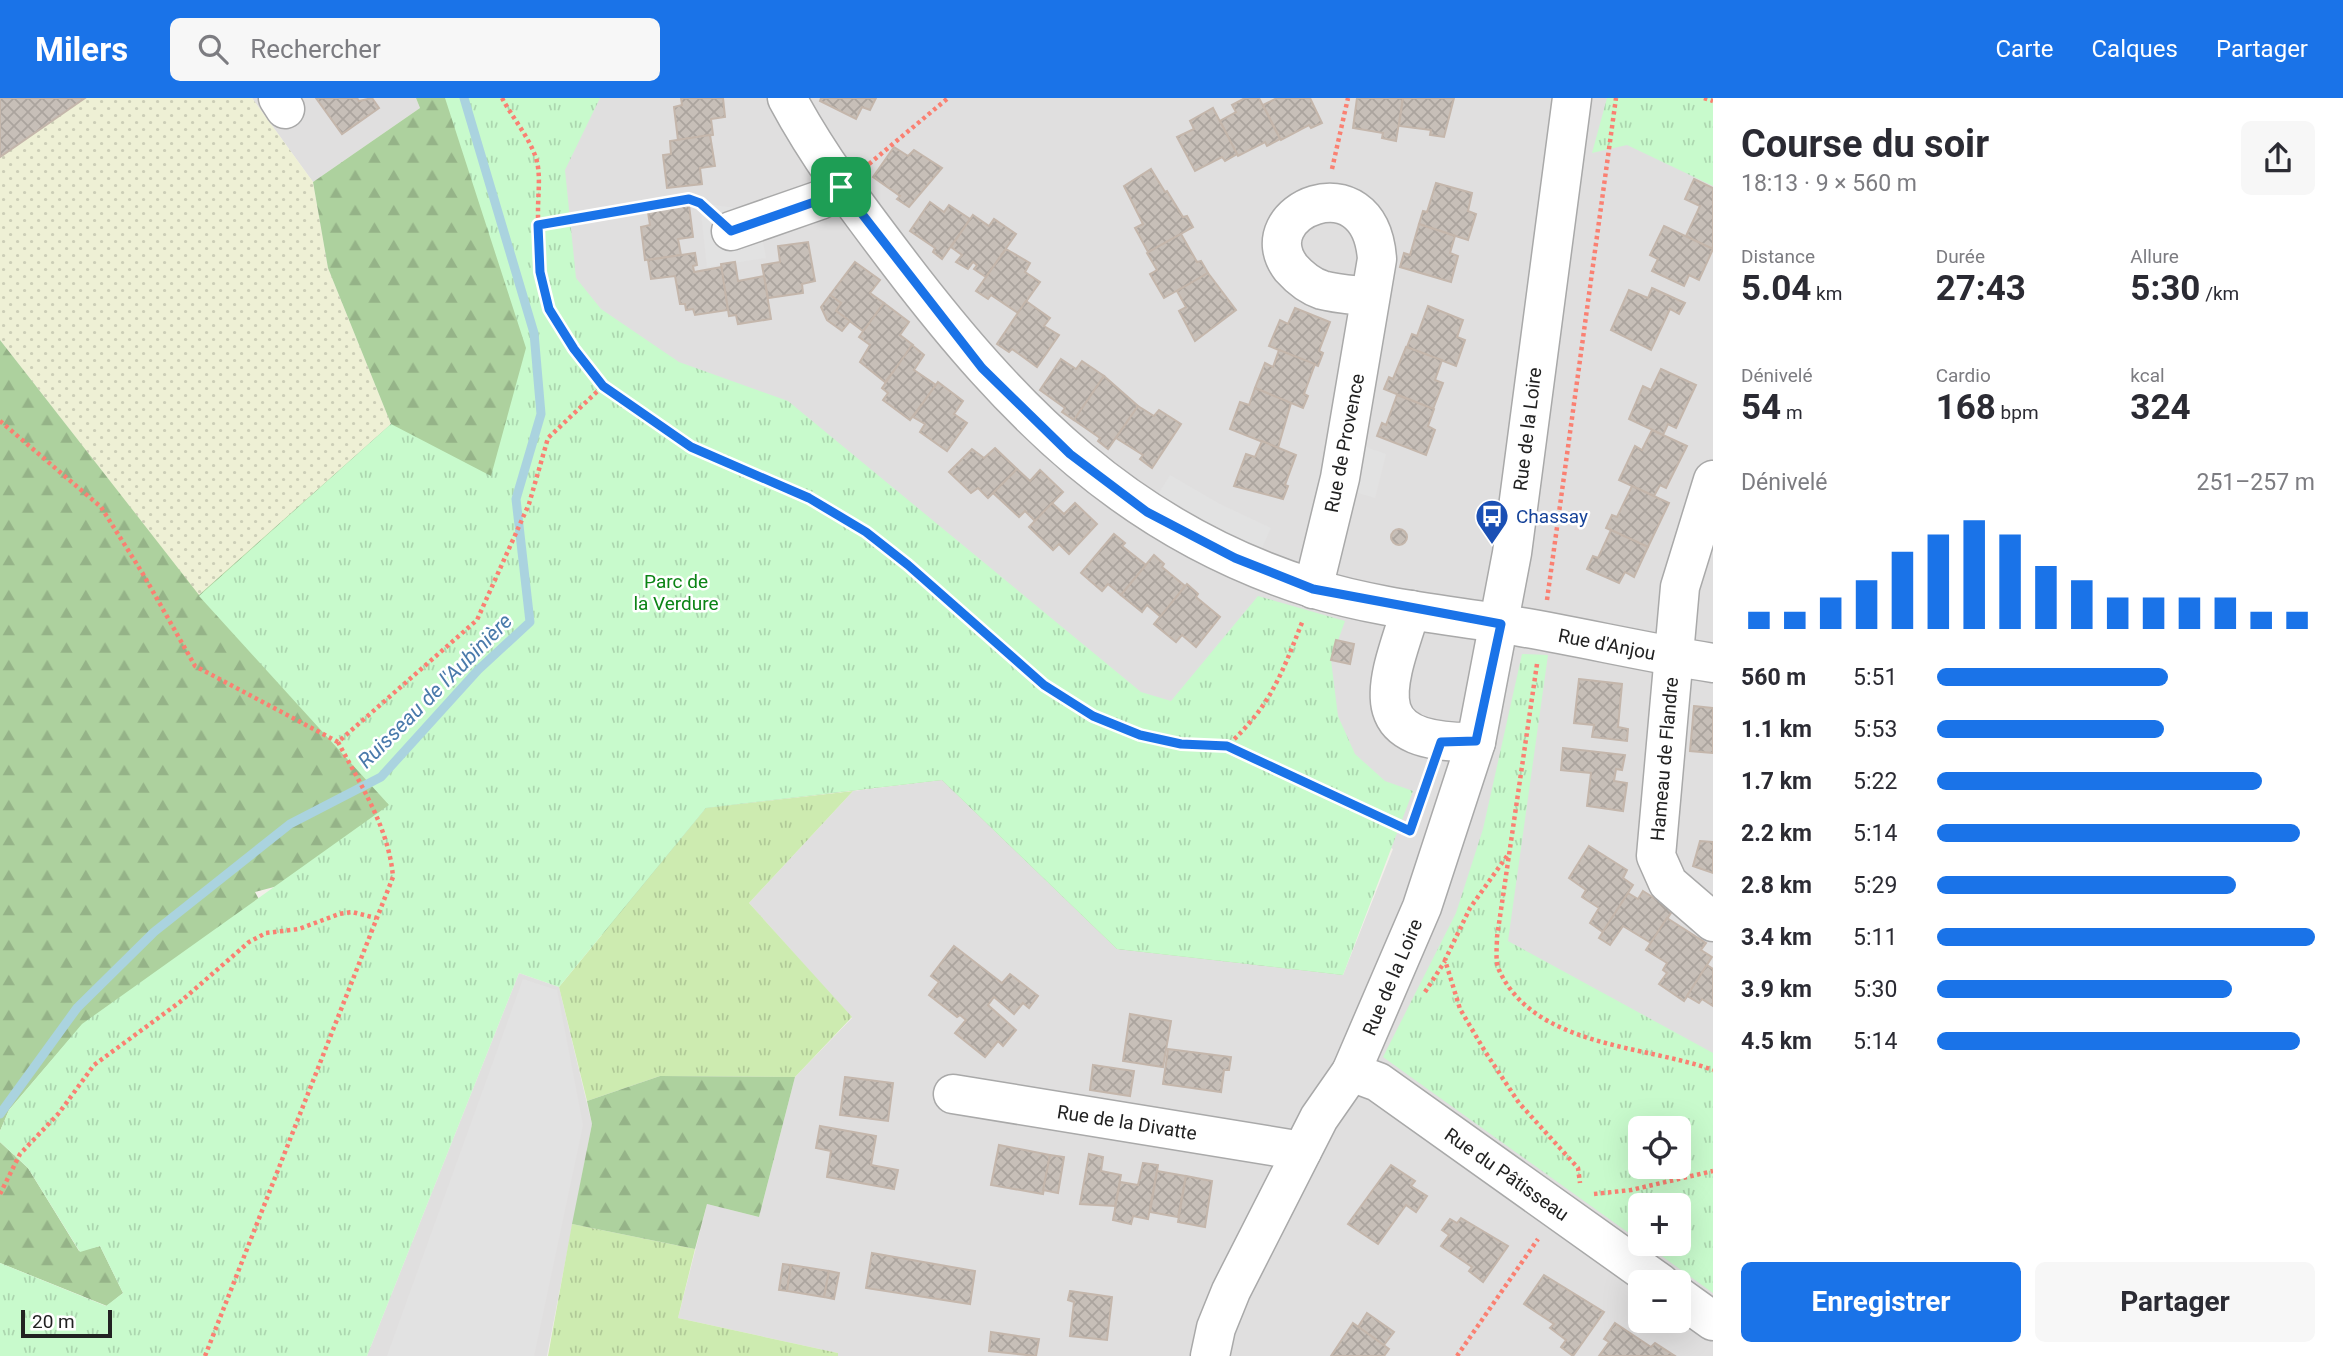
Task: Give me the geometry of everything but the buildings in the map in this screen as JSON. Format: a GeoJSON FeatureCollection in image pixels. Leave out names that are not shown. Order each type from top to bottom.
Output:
{"type":"FeatureCollection","features":[{"type":"Feature","properties":{"kind":"street","name":"Rue d'Anjou"},"geometry":{"type":"LineString","coordinates":[[787,98],[841,187],[982,368],[1070,454],[1156,517],[1235,558],[1313,589],[1411,610],[1713,663]]}},
{"type":"Feature","properties":{"kind":"street","name":"Rue de la Loire"},"geometry":{"type":"LineString","coordinates":[[1210,1356],[1216,1328],[1231,1290],[1319,1118],[1351,1072],[1422,907],[1476,741],[1501,624],[1572,98]]}},
{"type":"Feature","properties":{"kind":"street"},"geometry":{"type":"LineString","coordinates":[[731,231],[820,200],[841,187]]}},
{"type":"Feature","properties":{"kind":"street"},"geometry":{"type":"LineString","coordinates":[[1326,201],[1305,208],[1286,225],[1281,244],[1283,253],[1297,274],[1307,282],[1321,289],[1370,297]]}},
{"type":"Feature","properties":{"kind":"street","name":"Rue de Provence"},"geometry":{"type":"LineString","coordinates":[[1313,589],[1340,478],[1377,259],[1371,228],[1352,208],[1326,201]]}},
{"type":"Feature","properties":{"kind":"street","name":"Hameau de Flandre"},"geometry":{"type":"LineString","coordinates":[[1713,480],[1680,587],[1656,856],[1658,867],[1668,883],[1713,922]]}},
{"type":"Feature","properties":{"kind":"street"},"geometry":{"type":"LineString","coordinates":[[1411,610],[1391,668],[1388,697],[1394,719],[1410,733],[1441,742],[1476,741]]}},
{"type":"Feature","properties":{"kind":"street","name":"Rue de la Loire"},"geometry":{"type":"LineString","coordinates":[[1236,1356],[1250,1306],[1342,1130],[1351,1072]]}},
{"type":"Feature","properties":{"kind":"street","name":"Rue du Pâtisseau"},"geometry":{"type":"LineString","coordinates":[[1351,1072],[1378,1082],[1642,1270]]}},
{"type":"Feature","properties":{"kind":"street","name":"Rue de la Divatte"},"geometry":{"type":"LineString","coordinates":[[953,1094],[1302,1151]]}},
{"type":"Feature","properties":{"kind":"street"},"geometry":{"type":"LineString","coordinates":[[1691,1305],[1713,1321]]}},
{"type":"Feature","properties":{"kind":"path"},"geometry":{"type":"LineString","coordinates":[[502,98],[536,159],[540,272],[549,309],[574,349],[603,386],[691,447],[809,498],[866,532],[908,565],[1044,685],[1093,716],[1140,735],[1181,744],[1227,746],[1410,831],[1415,818]]}},
{"type":"Feature","properties":{"kind":"path"},"geometry":{"type":"LineString","coordinates":[[841,187],[948,98]]}},
{"type":"Feature","properties":{"kind":"path"},"geometry":{"type":"LineString","coordinates":[[1326,201],[1348,98]]}},
{"type":"Feature","properties":{"kind":"path"},"geometry":{"type":"LineString","coordinates":[[1616,98],[1508,855],[1497,937],[1497,967],[1514,994],[1536,1013],[1583,1038],[1681,1058],[1713,1070]]}},
{"type":"Feature","properties":{"kind":"path"},"geometry":{"type":"LineString","coordinates":[[1704,98],[1713,102]]}},
{"type":"Feature","properties":{"kind":"path"},"geometry":{"type":"LineString","coordinates":[[538,225],[689,199],[700,203],[731,231]]}},
{"type":"Feature","properties":{"kind":"path"},"geometry":{"type":"LineString","coordinates":[[338,741],[477,620],[529,505],[548,438],[603,386]]}},
{"type":"Feature","properties":{"kind":"path"},"geometry":{"type":"LineString","coordinates":[[0,421],[101,507],[143,573],[195,666],[338,741],[377,817],[392,870],[393,877],[205,1356]]}},
{"type":"Feature","properties":{"kind":"path"},"geometry":{"type":"LineString","coordinates":[[1227,746],[1261,713],[1273,691],[1313,589]]}},
{"type":"Feature","properties":{"kind":"path"},"geometry":{"type":"LineString","coordinates":[[1508,855],[1470,908],[1445,960],[1460,1009],[1486,1053],[1519,1103],[1578,1168],[1580,1195],[1631,1190],[1713,1171]]}},
{"type":"Feature","properties":{"kind":"path"},"geometry":{"type":"LineString","coordinates":[[0,1194],[20,1154],[59,1113],[94,1065],[180,1002],[249,942],[266,933],[299,929],[339,914],[352,912],[376,918]]}},
{"type":"Feature","properties":{"kind":"path"},"geometry":{"type":"LineString","coordinates":[[1457,1356],[1558,1210]]}},
{"type":"Feature","properties":{"kind":"shaded area"},"geometry":{"type":"Polygon","coordinates":[[[252,98],[416,98],[420,108],[313,182],[252,98]]]}},
{"type":"Feature","properties":{"kind":"shaded area"},"geometry":{"type":"Polygon","coordinates":[[[502,98],[1713,98],[1713,1356],[838,1356],[838,1353],[678,1318],[707,1204],[759,1217],[795,1077],[852,1018],[749,903],[853,791],[942,780],[1117,949],[1343,975],[1393,849],[1211,759],[587,348],[502,98]]]}},
{"type":"Feature","properties":{"kind":"shaded area"},"geometry":{"type":"Polygon","coordinates":[[[700,203],[757,211],[766,258],[707,267],[700,203]]]}},
{"type":"Feature","properties":{"kind":"shaded area"},"geometry":{"type":"Polygon","coordinates":[[[1346,440],[1386,454],[1375,498],[1338,487],[1346,440]]]}},
{"type":"Feature","properties":{"kind":"shaded area"},"geometry":{"type":"Polygon","coordinates":[[[1170,475],[1220,504],[1271,528],[1254,566],[1147,512],[1170,475]]]}},
{"type":"Feature","properties":{"kind":"shaded area"},"geometry":{"type":"Polygon","coordinates":[[[519,973],[559,987],[592,1124],[547,1356],[367,1356],[519,973]]]}},
{"type":"Feature","properties":{"kind":"shaded area"},"geometry":{"type":"Polygon","coordinates":[[[523,979],[557,990],[583,1125],[534,1356],[387,1356],[523,979]]]}},
{"type":"Feature","properties":{"kind":"green space"},"geometry":{"type":"Polygon","coordinates":[[[0,98],[252,98],[313,182],[328,268],[391,424],[199,596],[0,340],[0,98]]]}},
{"type":"Feature","properties":{"kind":"green space"},"geometry":{"type":"Polygon","coordinates":[[[416,98],[502,98],[532,261],[1343,975],[1117,949],[942,780],[706,808],[602,935],[345,882],[274,887],[255,892],[265,911],[82,1025],[9,1110],[0,1131],[0,340],[199,595],[391,424],[328,268],[313,182],[420,108],[416,98]]]}},
{"type":"Feature","properties":{"kind":"green space","name":"Parc de la Verdure"},"geometry":{"type":"Polygon","coordinates":[[[445,98],[600,98],[565,170],[576,278],[601,309],[679,362],[788,401],[1141,692],[1171,701],[1258,596],[1345,621],[1331,660],[1338,716],[1355,754],[1385,781],[1413,791],[1343,975],[1117,949],[942,780],[706,808],[559,987],[519,973],[367,1356],[0,1356],[0,1263],[106,1306],[123,1293],[100,1246],[80,1252],[28,1168],[0,1142],[0,1131],[9,1110],[82,1024],[389,805],[199,596],[391,424],[491,476],[526,348],[445,98]]]}},
{"type":"Feature","properties":{"kind":"green space"},"geometry":{"type":"Polygon","coordinates":[[[1607,98],[1713,98],[1713,186],[1627,145],[1592,153],[1607,98]]]}},
{"type":"Feature","properties":{"kind":"green space"},"geometry":{"type":"Polygon","coordinates":[[[1522,654],[1548,655],[1508,941],[1713,1053],[1713,1293],[1691,1277],[1691,1270],[1681,1270],[1662,1256],[1691,1256],[1691,1193],[1628,1193],[1628,1232],[1383,1057],[1456,913],[1483,829],[1522,654]]]}},
{"type":"Feature","properties":{"kind":"green space"},"geometry":{"type":"Polygon","coordinates":[[[853,791],[749,903],[852,1017],[795,1077],[660,1076],[587,1101],[559,987],[706,808],[853,791]]]}},
{"type":"Feature","properties":{"kind":"green space"},"geometry":{"type":"Polygon","coordinates":[[[660,1076],[795,1077],[759,1217],[707,1204],[695,1249],[572,1224],[592,1124],[587,1101],[660,1076]]]}},
{"type":"Feature","properties":{"kind":"green space"},"geometry":{"type":"Polygon","coordinates":[[[0,1142],[28,1168],[79,1251],[100,1246],[123,1293],[107,1306],[0,1263],[0,1142]]]}},
{"type":"Feature","properties":{"kind":"green space"},"geometry":{"type":"Polygon","coordinates":[[[572,1224],[695,1249],[678,1318],[838,1353],[838,1356],[548,1356],[572,1224]]]}},
{"type":"Feature","properties":{"kind":"waterway","name":"Ruisseau de l'Aubinière"},"geometry":{"type":"LineString","coordinates":[[0,1114],[77,1008],[154,932],[290,824],[381,777],[478,670],[530,622],[516,499],[541,414],[534,333],[464,98]]}},
{"type":"Feature","properties":{"kind":"place","name":"Chassay"},"geometry":{"type":"Point","coordinates":[1492,546]}},
{"type":"Feature","properties":{"kind":"route"},"geometry":{"type":"LineString","coordinates":[[841,187],[982,368],[1070,454],[1102,481],[1147,512],[1235,558],[1313,589],[1411,610],[1501,624],[1476,741],[1441,742],[1410,831],[1227,746],[1181,744],[1140,735],[1093,716],[1044,685],[908,565],[866,532],[809,498],[691,447],[603,386],[574,349],[549,309],[540,272],[538,225],[689,199],[700,203],[731,231],[820,200],[841,187]]}}]}
